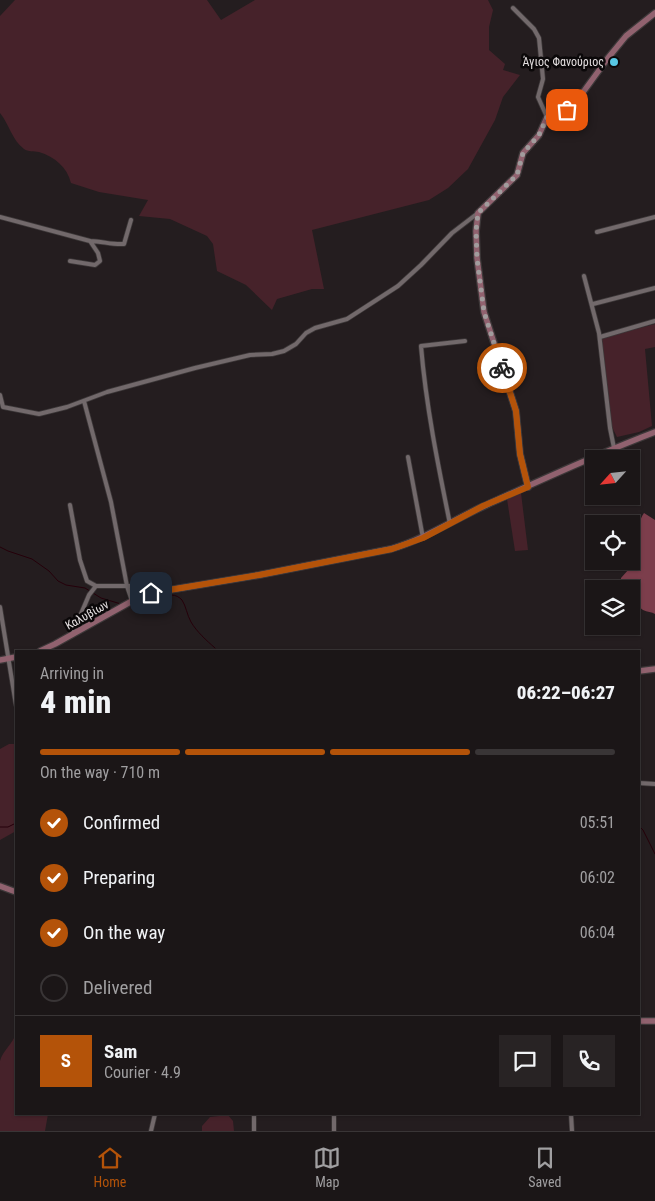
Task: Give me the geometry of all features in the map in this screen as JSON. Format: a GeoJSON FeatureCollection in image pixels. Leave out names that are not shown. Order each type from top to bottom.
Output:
{"type":"FeatureCollection","features":[{"type":"Feature","properties":{"kind":"main road"},"geometry":{"type":"LineString","coordinates":[[528,487],[520,454],[516,411],[484,312],[477,258],[476,231],[478,213],[517,175],[523,153],[539,135],[547,117],[573,106],[626,36],[655,13]]}},
{"type":"Feature","properties":{"kind":"main road","name":"Καλυβίων"},"geometry":{"type":"LineString","coordinates":[[42,650],[130,602],[161,590],[259,575],[392,549],[423,538],[483,506],[614,448],[655,432]]}},
{"type":"Feature","properties":{"kind":"main road"},"geometry":{"type":"LineString","coordinates":[[0,660],[15,657]]}},
{"type":"Feature","properties":{"kind":"main road"},"geometry":{"type":"LineString","coordinates":[[640,671],[655,669]]}},
{"type":"Feature","properties":{"kind":"main road"},"geometry":{"type":"LineString","coordinates":[[0,886],[15,892]]}},
{"type":"Feature","properties":{"kind":"main road"},"geometry":{"type":"LineString","coordinates":[[640,1021],[655,1021]]}},
{"type":"Feature","properties":{"kind":"street"},"geometry":{"type":"LineString","coordinates":[[513,8],[534,29],[539,38],[543,79],[538,96],[547,117]]}},
{"type":"Feature","properties":{"kind":"street"},"geometry":{"type":"LineString","coordinates":[[0,395],[4,407],[39,414],[107,392],[195,368],[250,355],[272,354],[284,351],[296,344],[306,333],[315,328],[347,319],[398,286],[452,233],[478,213]]}},
{"type":"Feature","properties":{"kind":"street"},"geometry":{"type":"LineString","coordinates":[[0,217],[90,241],[115,245],[124,244],[131,220]]}},
{"type":"Feature","properties":{"kind":"street"},"geometry":{"type":"LineString","coordinates":[[597,232],[655,218]]}},
{"type":"Feature","properties":{"kind":"street"},"geometry":{"type":"LineString","coordinates":[[70,261],[95,265],[100,261],[98,253],[90,241]]}},
{"type":"Feature","properties":{"kind":"street"},"geometry":{"type":"LineString","coordinates":[[584,276],[593,304],[600,337],[614,448]]}},
{"type":"Feature","properties":{"kind":"street"},"geometry":{"type":"LineString","coordinates":[[593,304],[655,288]]}},
{"type":"Feature","properties":{"kind":"street"},"geometry":{"type":"LineString","coordinates":[[600,337],[655,321]]}},
{"type":"Feature","properties":{"kind":"street"},"geometry":{"type":"LineString","coordinates":[[450,524],[424,382],[421,346],[465,341]]}},
{"type":"Feature","properties":{"kind":"street"},"geometry":{"type":"LineString","coordinates":[[84,401],[111,502],[130,602]]}},
{"type":"Feature","properties":{"kind":"street"},"geometry":{"type":"LineString","coordinates":[[408,457],[423,538]]}},
{"type":"Feature","properties":{"kind":"street"},"geometry":{"type":"LineString","coordinates":[[70,505],[84,575],[94,588],[149,586],[161,590]]}},
{"type":"Feature","properties":{"kind":"street"},"geometry":{"type":"LineString","coordinates":[[72,635],[89,595],[94,588]]}},
{"type":"Feature","properties":{"kind":"street"},"geometry":{"type":"LineString","coordinates":[[0,607],[15,698]]}},
{"type":"Feature","properties":{"kind":"street"},"geometry":{"type":"LineString","coordinates":[[640,782],[655,784]]}},
{"type":"Feature","properties":{"kind":"street"},"geometry":{"type":"LineString","coordinates":[[152,1131],[156,1115]]}},
{"type":"Feature","properties":{"kind":"street"},"geometry":{"type":"LineString","coordinates":[[254,1115],[254,1131]]}},
{"type":"Feature","properties":{"kind":"street"},"geometry":{"type":"LineString","coordinates":[[334,1115],[334,1131]]}},
{"type":"Feature","properties":{"kind":"street"},"geometry":{"type":"LineString","coordinates":[[571,1115],[572,1131]]}},
{"type":"Feature","properties":{"kind":"shaded area"},"geometry":{"type":"Polygon","coordinates":[[[15,0],[207,0],[221,20],[255,0],[488,0],[493,10],[489,27],[489,50],[505,64],[503,70],[520,75],[503,97],[495,120],[468,169],[448,188],[429,200],[312,230],[324,289],[312,289],[277,299],[272,310],[246,285],[217,271],[213,244],[207,236],[170,219],[139,216],[148,200],[99,192],[71,183],[67,172],[60,163],[39,152],[26,150],[20,145],[0,113],[0,16],[15,0]]]}},
{"type":"Feature","properties":{"kind":"shaded area"},"geometry":{"type":"Polygon","coordinates":[[[655,324],[655,347],[645,349],[652,426],[639,432],[617,437],[612,427],[601,338],[655,324]]]}},
{"type":"Feature","properties":{"kind":"shaded area"},"geometry":{"type":"Polygon","coordinates":[[[521,493],[528,550],[515,551],[507,499],[521,493]]]}},
{"type":"Feature","properties":{"kind":"shaded area"},"geometry":{"type":"Polygon","coordinates":[[[644,513],[655,520],[655,614],[645,611],[640,607],[640,580],[621,580],[628,570],[640,570],[641,519],[644,513]]]}},
{"type":"Feature","properties":{"kind":"shaded area"},"geometry":{"type":"Polygon","coordinates":[[[9,744],[15,744],[15,832],[0,840],[0,749],[9,744]]]}},
{"type":"Feature","properties":{"kind":"shaded area"},"geometry":{"type":"Polygon","coordinates":[[[15,1035],[15,1115],[48,1115],[45,1131],[0,1131],[0,1061],[15,1035]]]}},
{"type":"Feature","properties":{"kind":"shaded area"},"geometry":{"type":"Polygon","coordinates":[[[228,1115],[233,1121],[234,1131],[202,1131],[202,1126],[210,1117],[228,1115]]]}},
{"type":"Feature","properties":{"kind":"waterway"},"geometry":{"type":"LineString","coordinates":[[0,547],[32,559],[49,571],[58,581],[66,585],[85,588],[101,598],[121,604]]}},
{"type":"Feature","properties":{"kind":"waterway"},"geometry":{"type":"LineString","coordinates":[[127,606],[142,607],[166,596],[177,596],[182,600],[193,626],[215,648]]}},
{"type":"Feature","properties":{"kind":"waterway"},"geometry":{"type":"LineString","coordinates":[[0,827],[8,827],[15,824]]}},
{"type":"Feature","properties":{"kind":"waterway"},"geometry":{"type":"LineString","coordinates":[[640,827],[655,854]]}},
{"type":"Feature","properties":{"kind":"way so far"},"geometry":{"type":"LineString","coordinates":[[502,368],[484,312],[477,258],[476,231],[478,213],[517,175],[523,153],[539,135],[547,117],[567,110]]}},
{"type":"Feature","properties":{"kind":"place","name":"Άγιος Φανούριος"},"geometry":{"type":"Point","coordinates":[614,62]}},
{"type":"Feature","properties":{"kind":"route"},"geometry":{"type":"LineString","coordinates":[[151,593],[259,575],[403,546],[423,538],[483,506],[528,487],[520,454],[516,411],[502,368]]}}]}
